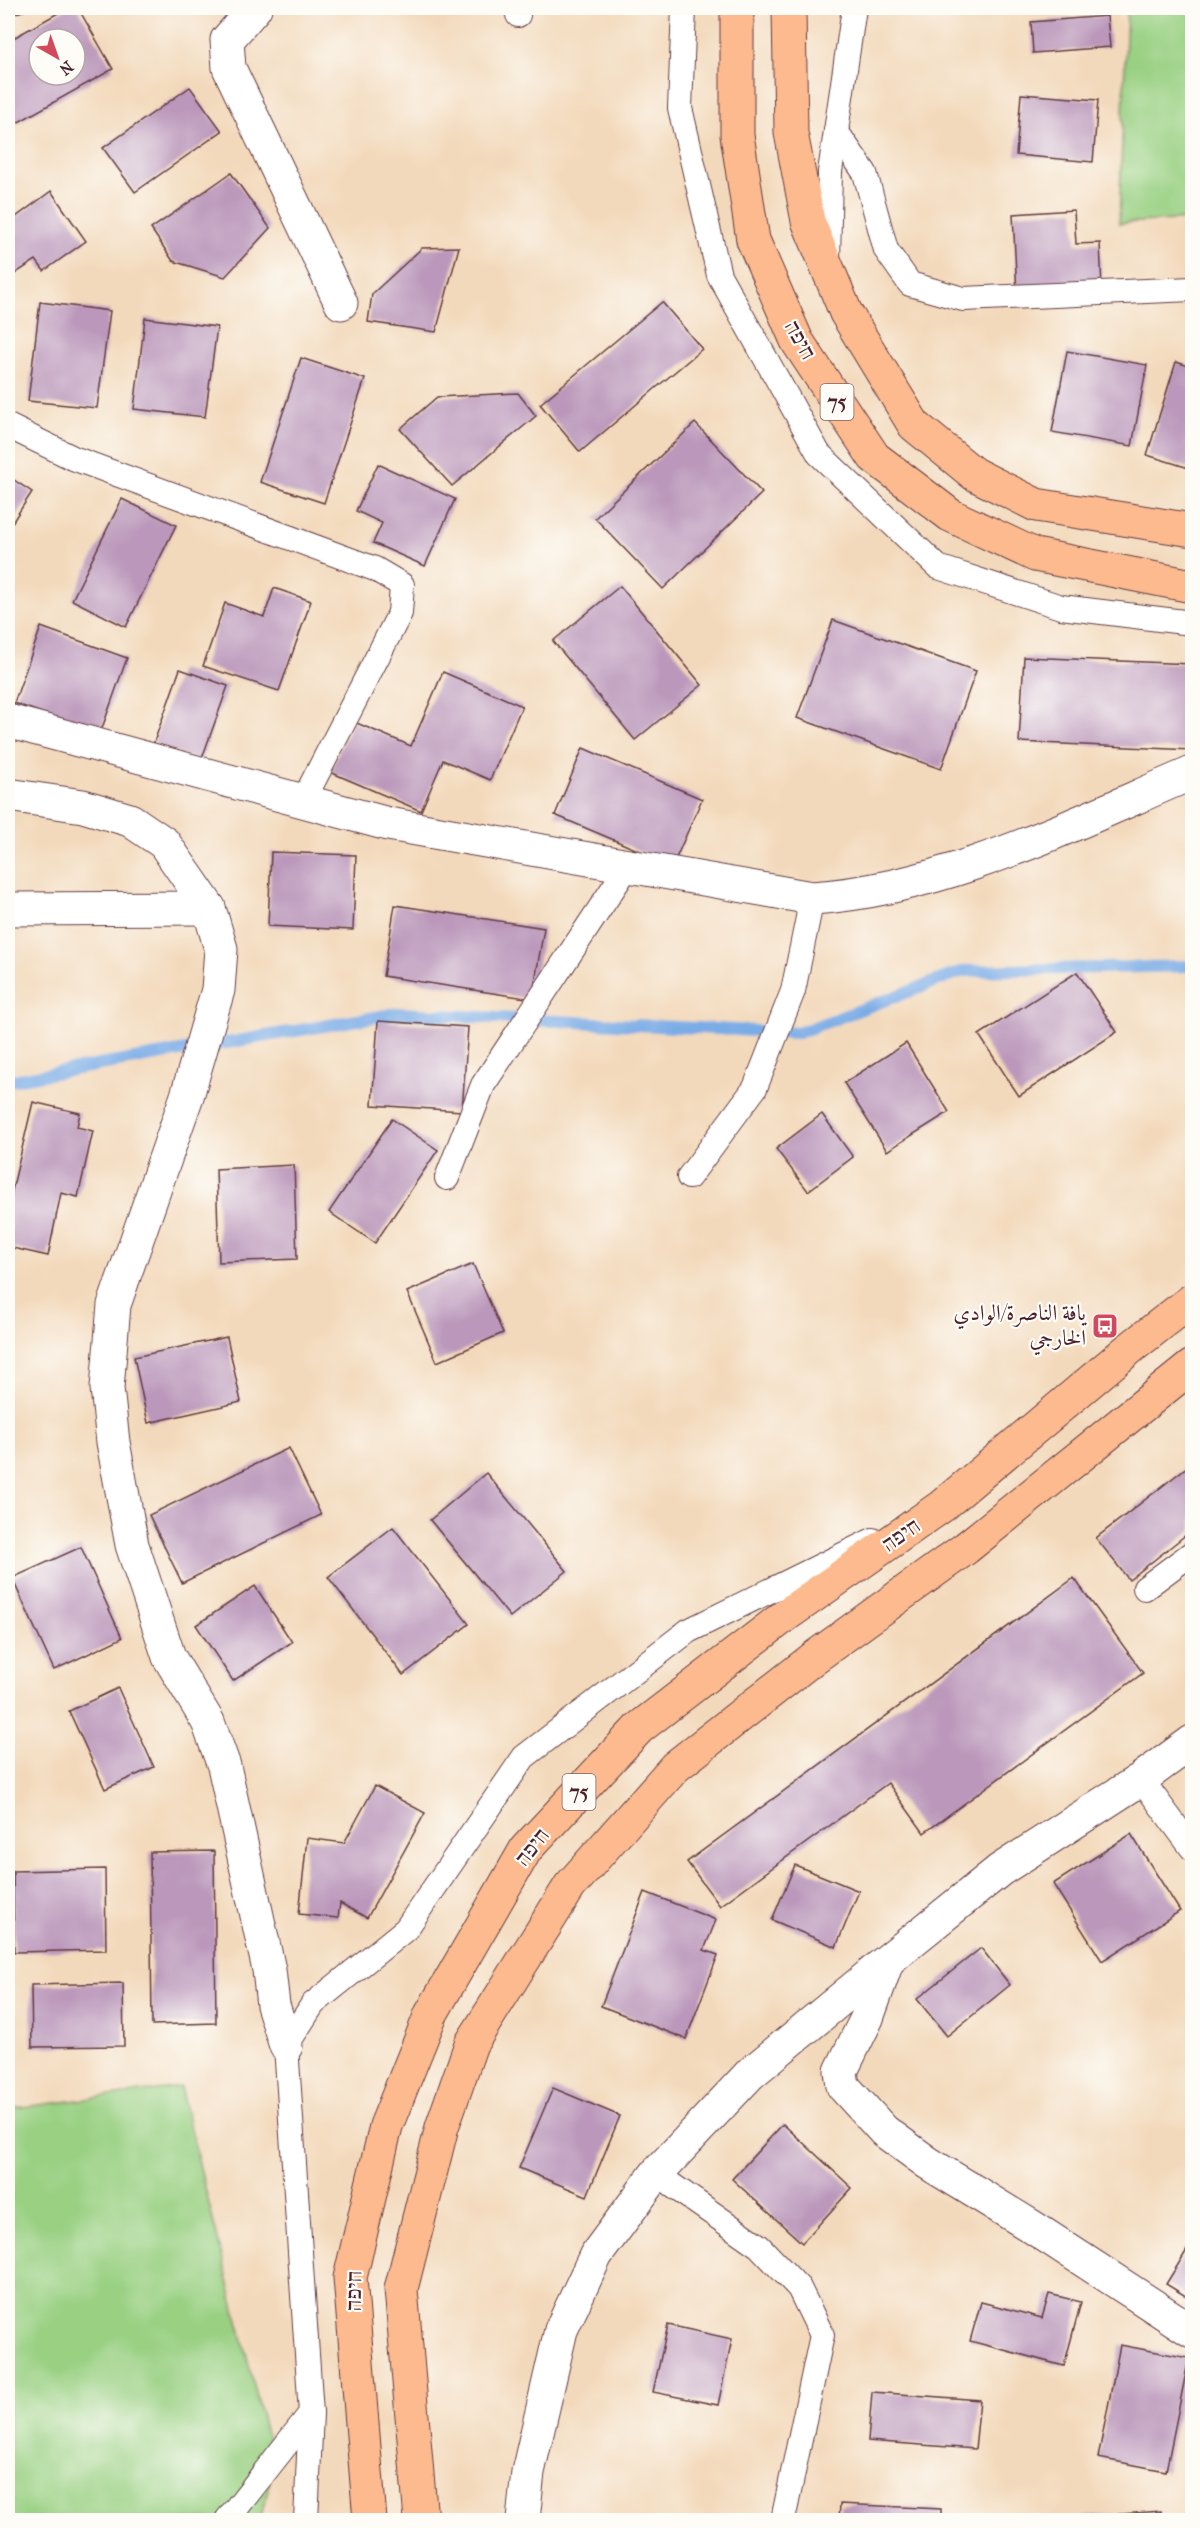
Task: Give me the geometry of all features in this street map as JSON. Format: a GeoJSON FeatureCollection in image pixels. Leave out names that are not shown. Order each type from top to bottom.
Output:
{"type":"FeatureCollection","features":[{"type":"Feature","properties":{"kind":"highway","name":"חיפה"},"geometry":{"type":"LineString","coordinates":[[736,8],[737,135],[753,240],[797,341],[874,457],[950,515],[1035,555],[1192,586]]}},
{"type":"Feature","properties":{"kind":"highway","name":"75"},"geometry":{"type":"LineString","coordinates":[[789,8],[791,133],[808,221],[846,313],[914,425],[974,474],[1036,505],[1192,530]]}},
{"type":"Feature","properties":{"kind":"highway","name":"חיפה"},"geometry":{"type":"LineString","coordinates":[[370,2520],[350,2278],[386,2126],[431,2014],[526,1849],[639,1728],[786,1616],[942,1506],[1129,1349],[1192,1300]]}},
{"type":"Feature","properties":{"kind":"highway","name":"חיפה"},"geometry":{"type":"LineString","coordinates":[[421,2520],[401,2289],[442,2127],[471,2044],[570,1886],[675,1767],[815,1657],[966,1548],[1192,1366]]}},
{"type":"Feature","properties":{"kind":"street"},"geometry":{"type":"LineString","coordinates":[[255,8],[227,40],[229,68],[341,303]]}},
{"type":"Feature","properties":{"kind":"street"},"geometry":{"type":"LineString","coordinates":[[8,721],[388,824],[812,898],[851,895],[970,867],[1192,773]]}},
{"type":"Feature","properties":{"kind":"street"},"geometry":{"type":"LineString","coordinates":[[8,795],[83,806],[130,820],[164,843],[209,908],[221,949],[218,990],[187,1096],[114,1305],[107,1388],[113,1442],[132,1545],[169,1657],[208,1722],[224,1766],[268,1970],[273,2005],[286,2046]]}},
{"type":"Feature","properties":{"kind":"street"},"geometry":{"type":"LineString","coordinates":[[8,909],[209,908]]}},
{"type":"Feature","properties":{"kind":"street"},"geometry":{"type":"LineString","coordinates":[[523,2520],[528,2472],[561,2330],[596,2255],[656,2174],[750,2074],[888,1960],[1000,1870],[1141,1779],[1192,1742]]}},
{"type":"Feature","properties":{"kind":"street"},"geometry":{"type":"LineString","coordinates":[[888,1960],[867,2018],[841,2071],[843,2086],[884,2131],[928,2163],[1034,2228],[1192,2331]]}},
{"type":"Feature","properties":{"kind":"lane"},"geometry":{"type":"LineString","coordinates":[[684,8],[681,108],[720,275],[819,454],[938,567],[1061,607],[1192,623]]}},
{"type":"Feature","properties":{"kind":"lane"},"geometry":{"type":"LineString","coordinates":[[828,271],[830,172],[854,8]]}},
{"type":"Feature","properties":{"kind":"lane"},"geometry":{"type":"LineString","coordinates":[[836,131],[866,173],[886,250],[910,284],[963,299],[1192,289]]}},
{"type":"Feature","properties":{"kind":"lane"},"geometry":{"type":"LineString","coordinates":[[8,426],[73,458],[375,569],[402,585],[400,613],[303,801]]}},
{"type":"Feature","properties":{"kind":"lane"},"geometry":{"type":"LineString","coordinates":[[447,1178],[483,1085],[628,866]]}},
{"type":"Feature","properties":{"kind":"lane"},"geometry":{"type":"LineString","coordinates":[[689,1177],[755,1088],[793,991],[812,898]]}},
{"type":"Feature","properties":{"kind":"lane"},"geometry":{"type":"LineString","coordinates":[[306,2520],[311,2413],[286,2046],[313,2004],[406,1929],[524,1757],[688,1631],[942,1506]]}},
{"type":"Feature","properties":{"kind":"lane"},"geometry":{"type":"LineString","coordinates":[[1145,1588],[1192,1553]]}},
{"type":"Feature","properties":{"kind":"lane"},"geometry":{"type":"LineString","coordinates":[[1141,1779],[1192,1848]]}},
{"type":"Feature","properties":{"kind":"lane"},"geometry":{"type":"LineString","coordinates":[[656,2174],[759,2246],[799,2288],[822,2335],[783,2520]]}},
{"type":"Feature","properties":{"kind":"lane"},"geometry":{"type":"LineString","coordinates":[[227,2520],[311,2413]]}},
{"type":"Feature","properties":{"kind":"lane"},"geometry":{"type":"LineString","coordinates":[[358,2520],[366,2479]]}},
{"type":"Feature","properties":{"kind":"green space"},"geometry":{"type":"Polygon","coordinates":[[[1127,8],[1192,8],[1192,219],[1119,223],[1127,8]]]}},
{"type":"Feature","properties":{"kind":"green space"},"geometry":{"type":"Polygon","coordinates":[[[180,2087],[274,2466],[260,2520],[8,2520],[8,2109],[180,2087]]]}},
{"type":"Feature","properties":{"kind":"building"},"geometry":{"type":"Polygon","coordinates":[[[8,8],[31,8],[8,16],[8,8]]]}},
{"type":"Feature","properties":{"kind":"building"},"geometry":{"type":"Polygon","coordinates":[[[67,8],[78,8],[113,69],[87,84],[87,27],[33,27],[67,8]]]}},
{"type":"Feature","properties":{"kind":"building"},"geometry":{"type":"Polygon","coordinates":[[[1107,16],[1110,47],[1033,53],[1031,22],[1107,16]]]}},
{"type":"Feature","properties":{"kind":"building"},"geometry":{"type":"Polygon","coordinates":[[[27,30],[27,87],[81,87],[8,128],[8,41],[27,30]]]}},
{"type":"Feature","properties":{"kind":"building"},"geometry":{"type":"Polygon","coordinates":[[[190,87],[222,131],[135,192],[103,148],[190,87]]]}},
{"type":"Feature","properties":{"kind":"building"},"geometry":{"type":"Polygon","coordinates":[[[1021,94],[1098,100],[1093,162],[1016,155],[1021,94]]]}},
{"type":"Feature","properties":{"kind":"building"},"geometry":{"type":"Polygon","coordinates":[[[231,173],[270,228],[225,277],[173,261],[151,229],[231,173]]]}},
{"type":"Feature","properties":{"kind":"building"},"geometry":{"type":"Polygon","coordinates":[[[51,191],[86,241],[44,271],[36,260],[13,275],[8,268],[8,223],[51,191]]]}},
{"type":"Feature","properties":{"kind":"building"},"geometry":{"type":"Polygon","coordinates":[[[1074,210],[1076,244],[1100,243],[1102,288],[1017,293],[1013,214],[1074,210]]]}},
{"type":"Feature","properties":{"kind":"building"},"geometry":{"type":"Polygon","coordinates":[[[459,247],[436,332],[368,322],[372,294],[422,248],[459,247]]]}},
{"type":"Feature","properties":{"kind":"building"},"geometry":{"type":"Polygon","coordinates":[[[40,302],[110,311],[97,408],[28,401],[40,302]]]}},
{"type":"Feature","properties":{"kind":"building"},"geometry":{"type":"Polygon","coordinates":[[[662,302],[702,349],[580,452],[540,404],[662,302]]]}},
{"type":"Feature","properties":{"kind":"building"},"geometry":{"type":"Polygon","coordinates":[[[145,318],[217,327],[205,417],[134,409],[145,318]]]}},
{"type":"Feature","properties":{"kind":"building"},"geometry":{"type":"Polygon","coordinates":[[[1067,351],[1147,365],[1132,446],[1052,432],[1067,351]]]}},
{"type":"Feature","properties":{"kind":"building"},"geometry":{"type":"Polygon","coordinates":[[[301,358],[365,379],[324,503],[260,482],[301,358]]]}},
{"type":"Feature","properties":{"kind":"building"},"geometry":{"type":"Polygon","coordinates":[[[1176,362],[1192,367],[1192,469],[1147,455],[1176,362]]]}},
{"type":"Feature","properties":{"kind":"building"},"geometry":{"type":"Polygon","coordinates":[[[518,393],[536,416],[452,486],[400,429],[437,397],[518,393]]]}},
{"type":"Feature","properties":{"kind":"building"},"geometry":{"type":"Polygon","coordinates":[[[695,423],[762,493],[663,589],[595,518],[695,423]]]}},
{"type":"Feature","properties":{"kind":"building"},"geometry":{"type":"Polygon","coordinates":[[[378,464],[455,499],[425,566],[373,543],[382,523],[356,511],[378,464]]]}},
{"type":"Feature","properties":{"kind":"building"},"geometry":{"type":"Polygon","coordinates":[[[8,476],[32,492],[8,529],[8,476]]]}},
{"type":"Feature","properties":{"kind":"building"},"geometry":{"type":"Polygon","coordinates":[[[122,499],[176,525],[126,627],[72,600],[122,499]]]}},
{"type":"Feature","properties":{"kind":"building"},"geometry":{"type":"Polygon","coordinates":[[[620,586],[702,685],[635,740],[553,641],[620,586]]]}},
{"type":"Feature","properties":{"kind":"building"},"geometry":{"type":"Polygon","coordinates":[[[274,588],[311,601],[279,691],[203,666],[225,603],[264,617],[274,588]]]}},
{"type":"Feature","properties":{"kind":"building"},"geometry":{"type":"Polygon","coordinates":[[[833,620],[976,671],[941,769],[797,718],[833,620]]]}},
{"type":"Feature","properties":{"kind":"building"},"geometry":{"type":"Polygon","coordinates":[[[41,627],[127,658],[100,734],[14,703],[41,627]]]}},
{"type":"Feature","properties":{"kind":"building"},"geometry":{"type":"Polygon","coordinates":[[[1024,657],[1192,664],[1192,750],[1019,742],[1024,657]]]}},
{"type":"Feature","properties":{"kind":"building"},"geometry":{"type":"Polygon","coordinates":[[[180,669],[228,686],[201,761],[153,745],[180,669]]]}},
{"type":"Feature","properties":{"kind":"building"},"geometry":{"type":"Polygon","coordinates":[[[443,672],[522,706],[490,780],[443,760],[421,811],[330,772],[352,721],[411,746],[443,672]]]}},
{"type":"Feature","properties":{"kind":"building"},"geometry":{"type":"Polygon","coordinates":[[[583,748],[702,799],[673,865],[555,815],[583,748]]]}},
{"type":"Feature","properties":{"kind":"building"},"geometry":{"type":"Polygon","coordinates":[[[271,852],[356,855],[353,930],[268,926],[271,852]]]}},
{"type":"Feature","properties":{"kind":"building"},"geometry":{"type":"Polygon","coordinates":[[[395,905],[544,928],[532,999],[383,976],[395,905]]]}},
{"type":"Feature","properties":{"kind":"building"},"geometry":{"type":"Polygon","coordinates":[[[1077,972],[1117,1032],[1019,1096],[979,1035],[1077,972]]]}},
{"type":"Feature","properties":{"kind":"building"},"geometry":{"type":"Polygon","coordinates":[[[378,1021],[468,1027],[462,1111],[372,1105],[378,1021]]]}},
{"type":"Feature","properties":{"kind":"building"},"geometry":{"type":"Polygon","coordinates":[[[906,1043],[949,1112],[887,1151],[844,1083],[906,1043]]]}},
{"type":"Feature","properties":{"kind":"building"},"geometry":{"type":"Polygon","coordinates":[[[33,1102],[80,1113],[77,1127],[93,1131],[78,1197],[61,1193],[48,1256],[8,1247],[8,1194],[11,1195],[33,1102]]]}},
{"type":"Feature","properties":{"kind":"building"},"geometry":{"type":"Polygon","coordinates":[[[822,1114],[853,1157],[808,1191],[776,1149],[822,1114]]]}},
{"type":"Feature","properties":{"kind":"building"},"geometry":{"type":"Polygon","coordinates":[[[392,1119],[438,1150],[375,1243],[329,1212],[392,1119]]]}},
{"type":"Feature","properties":{"kind":"building"},"geometry":{"type":"Polygon","coordinates":[[[294,1165],[297,1259],[219,1262],[216,1169],[294,1165]]]}},
{"type":"Feature","properties":{"kind":"building"},"geometry":{"type":"Polygon","coordinates":[[[473,1264],[503,1333],[437,1362],[407,1292],[473,1264]]]}},
{"type":"Feature","properties":{"kind":"building"},"geometry":{"type":"Polygon","coordinates":[[[227,1337],[241,1402],[148,1423],[134,1357],[227,1337]]]}},
{"type":"Feature","properties":{"kind":"building"},"geometry":{"type":"Polygon","coordinates":[[[289,1448],[321,1515],[182,1583],[149,1515],[289,1448]]]}},
{"type":"Feature","properties":{"kind":"building"},"geometry":{"type":"Polygon","coordinates":[[[1192,1463],[1192,1530],[1129,1580],[1096,1538],[1192,1463]]]}},
{"type":"Feature","properties":{"kind":"building"},"geometry":{"type":"Polygon","coordinates":[[[486,1473],[567,1571],[510,1617],[430,1520],[486,1473]]]}},
{"type":"Feature","properties":{"kind":"building"},"geometry":{"type":"Polygon","coordinates":[[[393,1527],[469,1624],[403,1675],[328,1577],[393,1527]]]}},
{"type":"Feature","properties":{"kind":"building"},"geometry":{"type":"Polygon","coordinates":[[[81,1547],[122,1638],[54,1670],[12,1578],[81,1547]]]}},
{"type":"Feature","properties":{"kind":"building"},"geometry":{"type":"Polygon","coordinates":[[[1074,1578],[1143,1673],[924,1833],[888,1783],[720,1906],[687,1862],[1074,1578]]]}},
{"type":"Feature","properties":{"kind":"building"},"geometry":{"type":"Polygon","coordinates":[[[255,1586],[292,1642],[233,1681],[196,1625],[255,1586]]]}},
{"type":"Feature","properties":{"kind":"building"},"geometry":{"type":"Polygon","coordinates":[[[118,1688],[154,1767],[105,1789],[69,1711],[118,1688]]]}},
{"type":"Feature","properties":{"kind":"building"},"geometry":{"type":"Polygon","coordinates":[[[375,1786],[425,1813],[367,1918],[340,1903],[338,1918],[299,1914],[307,1838],[344,1843],[375,1786]]]}},
{"type":"Feature","properties":{"kind":"building"},"geometry":{"type":"Polygon","coordinates":[[[1131,1834],[1180,1911],[1102,1961],[1053,1884],[1131,1834]]]}},
{"type":"Feature","properties":{"kind":"building"},"geometry":{"type":"Polygon","coordinates":[[[214,1851],[216,2023],[152,2025],[150,1852],[214,1851]]]}},
{"type":"Feature","properties":{"kind":"building"},"geometry":{"type":"Polygon","coordinates":[[[795,1865],[859,1891],[836,1947],[772,1920],[795,1865]]]}},
{"type":"Feature","properties":{"kind":"building"},"geometry":{"type":"Polygon","coordinates":[[[105,1869],[106,1950],[14,1952],[13,1871],[105,1869]]]}},
{"type":"Feature","properties":{"kind":"building"},"geometry":{"type":"Polygon","coordinates":[[[645,1892],[716,1920],[704,1950],[718,1955],[686,2039],[601,2006],[645,1892]]]}},
{"type":"Feature","properties":{"kind":"building"},"geometry":{"type":"Polygon","coordinates":[[[981,1948],[1010,1985],[947,2036],[917,1999],[981,1948]]]}},
{"type":"Feature","properties":{"kind":"building"},"geometry":{"type":"Polygon","coordinates":[[[123,1983],[124,2046],[32,2047],[31,1985],[123,1983]]]}},
{"type":"Feature","properties":{"kind":"building"},"geometry":{"type":"Polygon","coordinates":[[[553,2088],[620,2116],[587,2196],[519,2168],[553,2088]]]}},
{"type":"Feature","properties":{"kind":"building"},"geometry":{"type":"Polygon","coordinates":[[[783,2124],[852,2188],[802,2243],[732,2179],[783,2124]]]}},
{"type":"Feature","properties":{"kind":"building"},"geometry":{"type":"Polygon","coordinates":[[[1192,2242],[1192,2300],[1166,2284],[1192,2242]]]}},
{"type":"Feature","properties":{"kind":"building"},"geometry":{"type":"Polygon","coordinates":[[[1049,2294],[1081,2302],[1064,2366],[970,2341],[981,2302],[1042,2318],[1049,2294]]]}},
{"type":"Feature","properties":{"kind":"building"},"geometry":{"type":"Polygon","coordinates":[[[668,2325],[732,2339],[718,2405],[653,2392],[668,2325]]]}},
{"type":"Feature","properties":{"kind":"building"},"geometry":{"type":"Polygon","coordinates":[[[1120,2345],[1189,2358],[1166,2471],[1098,2458],[1120,2345]]]}},
{"type":"Feature","properties":{"kind":"building"},"geometry":{"type":"Polygon","coordinates":[[[872,2392],[980,2400],[975,2449],[868,2441],[872,2392]]]}},
{"type":"Feature","properties":{"kind":"building"},"geometry":{"type":"Polygon","coordinates":[[[840,2504],[941,2509],[941,2520],[839,2520],[840,2504]]]}},
{"type":"Feature","properties":{"kind":"building"},"geometry":{"type":"Polygon","coordinates":[[[1161,2511],[1161,2520],[1082,2520],[1082,2517],[1161,2511]]]}},
{"type":"Feature","properties":{"kind":"waterway"},"geometry":{"type":"LineString","coordinates":[[8,1081],[398,1013],[798,1033],[963,971],[1192,966]]}},
{"type":"Feature","properties":{"kind":"place","name":"يافة الناصرة/الوادي الخارجي"},"geometry":{"type":"Point","coordinates":[1105,1326]}}]}
